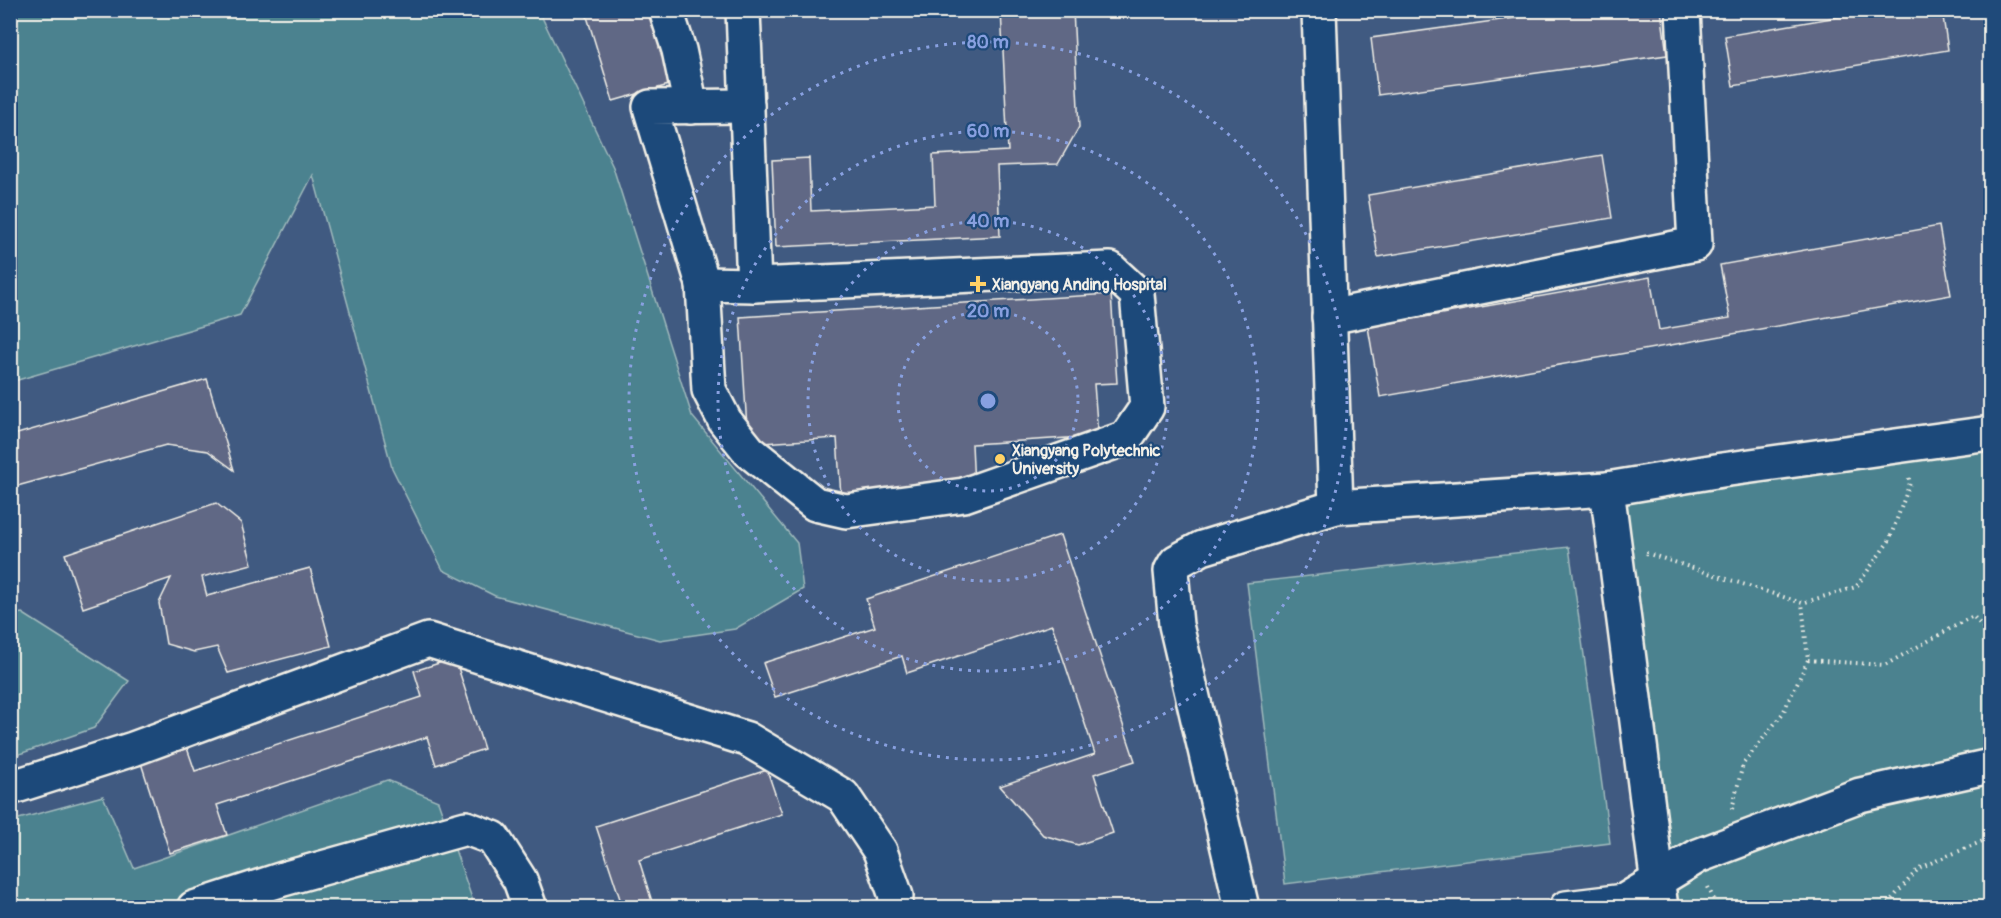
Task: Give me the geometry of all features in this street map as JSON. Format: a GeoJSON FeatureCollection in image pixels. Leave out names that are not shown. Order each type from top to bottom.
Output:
{"type":"FeatureCollection","features":[{"type":"Feature","properties":{"kind":"lane"},"geometry":{"type":"LineString","coordinates":[[666,10],[679,50],[691,106]]}},
{"type":"Feature","properties":{"kind":"lane"},"geometry":{"type":"LineString","coordinates":[[743,10],[754,285]]}},
{"type":"Feature","properties":{"kind":"lane"},"geometry":{"type":"LineString","coordinates":[[1319,10],[1336,507]]}},
{"type":"Feature","properties":{"kind":"lane"},"geometry":{"type":"LineString","coordinates":[[1329,317],[1695,244],[1683,10]]}},
{"type":"Feature","properties":{"kind":"lane"},"geometry":{"type":"LineString","coordinates":[[703,284],[754,285],[1110,270],[1137,294],[1147,407],[1126,438],[963,495],[846,511],[816,504],[749,450],[725,421],[709,390],[703,284],[650,107],[747,106]]}},
{"type":"Feature","properties":{"kind":"lane"},"geometry":{"type":"LineString","coordinates":[[1242,908],[1176,626],[1171,571],[1176,562],[1202,548],[1336,507],[1607,489],[1722,470],[1990,433]]}},
{"type":"Feature","properties":{"kind":"lane"},"geometry":{"type":"LineString","coordinates":[[1607,489],[1660,894]]}},
{"type":"Feature","properties":{"kind":"lane"},"geometry":{"type":"LineString","coordinates":[[10,788],[133,749],[428,640],[747,739],[843,796],[880,851],[896,896],[895,908]]}},
{"type":"Feature","properties":{"kind":"lane"},"geometry":{"type":"LineString","coordinates":[[1566,908],[1660,894],[1698,856],[1860,795],[1990,766]]}},
{"type":"Feature","properties":{"kind":"lane"},"geometry":{"type":"LineString","coordinates":[[194,908],[283,879],[466,828],[493,838],[520,880],[530,908]]}},
{"type":"Feature","properties":{"kind":"path"},"geometry":{"type":"LineString","coordinates":[[1614,542],[1802,603],[1856,587],[1889,541],[1910,483],[1904,445]]}},
{"type":"Feature","properties":{"kind":"path"},"geometry":{"type":"LineString","coordinates":[[1723,848],[1743,764],[1783,713],[1808,660],[1802,603]]}},
{"type":"Feature","properties":{"kind":"path"},"geometry":{"type":"LineString","coordinates":[[1808,660],[1885,665],[1973,616],[1990,635]]}},
{"type":"Feature","properties":{"kind":"path"},"geometry":{"type":"LineString","coordinates":[[1884,908],[1919,868],[1990,838]]}},
{"type":"Feature","properties":{"kind":"shaded area","name":"Xiangyang Polytechnic University"},"geometry":{"type":"Polygon","coordinates":[[[10,11],[1990,11],[1990,907],[11,907],[10,11]]]}},
{"type":"Feature","properties":{"kind":"green space"},"geometry":{"type":"Polygon","coordinates":[[[393,10],[395,14],[406,10],[539,11],[613,167],[692,416],[797,543],[803,589],[735,629],[660,640],[495,596],[443,570],[392,468],[313,175],[240,315],[11,382],[11,11],[393,10]]]}},
{"type":"Feature","properties":{"kind":"green space"},"geometry":{"type":"Polygon","coordinates":[[[1990,433],[1990,907],[1657,907],[1607,489],[1990,433]]]}},
{"type":"Feature","properties":{"kind":"green space"},"geometry":{"type":"Polygon","coordinates":[[[1569,547],[1610,843],[1285,884],[1247,583],[1569,547]]]}},
{"type":"Feature","properties":{"kind":"green space"},"geometry":{"type":"Polygon","coordinates":[[[22,613],[129,681],[94,728],[11,757],[11,615],[22,613]]]}},
{"type":"Feature","properties":{"kind":"green space"},"geometry":{"type":"Polygon","coordinates":[[[387,780],[438,801],[475,907],[11,908],[11,821],[103,796],[134,868],[387,780]]]}},
{"type":"Feature","properties":{"kind":"building"},"geometry":{"type":"Polygon","coordinates":[[[585,10],[657,10],[679,82],[613,101],[585,10]]]}},
{"type":"Feature","properties":{"kind":"building"},"geometry":{"type":"Polygon","coordinates":[[[1001,10],[1073,10],[1079,127],[1058,164],[997,166],[1000,236],[776,247],[772,160],[809,158],[811,211],[935,205],[933,155],[1008,151],[1001,10]]]}},
{"type":"Feature","properties":{"kind":"building"},"geometry":{"type":"Polygon","coordinates":[[[1573,10],[1661,10],[1667,55],[1378,95],[1371,38],[1573,10]]]}},
{"type":"Feature","properties":{"kind":"building"},"geometry":{"type":"Polygon","coordinates":[[[1879,10],[1942,10],[1948,50],[1733,86],[1725,36],[1879,10]]]}},
{"type":"Feature","properties":{"kind":"building"},"geometry":{"type":"Polygon","coordinates":[[[1602,155],[1612,218],[1378,257],[1368,195],[1602,155]]]}},
{"type":"Feature","properties":{"kind":"building"},"geometry":{"type":"Polygon","coordinates":[[[1939,226],[1951,295],[1380,397],[1368,327],[1650,277],[1659,330],[1730,318],[1720,265],[1939,226]]]}},
{"type":"Feature","properties":{"kind":"building"},"geometry":{"type":"Polygon","coordinates":[[[1111,294],[1117,383],[1094,384],[1098,436],[972,444],[974,487],[841,496],[837,438],[748,444],[740,317],[1111,294]]]}},
{"type":"Feature","properties":{"kind":"building"},"geometry":{"type":"Polygon","coordinates":[[[207,379],[234,470],[208,451],[166,445],[10,488],[10,436],[207,379]]]}},
{"type":"Feature","properties":{"kind":"building"},"geometry":{"type":"Polygon","coordinates":[[[216,503],[241,523],[252,564],[202,577],[207,596],[310,568],[331,646],[228,673],[217,647],[194,652],[166,644],[159,603],[171,578],[83,608],[65,554],[216,503]]]}},
{"type":"Feature","properties":{"kind":"building"},"geometry":{"type":"Polygon","coordinates":[[[1060,535],[1135,761],[1094,774],[1113,833],[1078,845],[1043,835],[1000,786],[1095,754],[1052,625],[907,673],[902,656],[775,697],[763,663],[875,627],[866,599],[1060,535]]]}},
{"type":"Feature","properties":{"kind":"building"},"geometry":{"type":"Polygon","coordinates":[[[455,658],[484,749],[436,765],[427,737],[217,805],[227,835],[170,853],[140,760],[186,745],[195,771],[422,697],[414,671],[455,658]]]}},
{"type":"Feature","properties":{"kind":"building"},"geometry":{"type":"Polygon","coordinates":[[[767,770],[782,814],[639,860],[654,908],[623,908],[596,826],[767,770]]]}},
{"type":"Feature","properties":{"kind":"place","name":"Xiangyang Anding Hospital"},"geometry":{"type":"Point","coordinates":[978,284]}},
{"type":"Feature","properties":{"kind":"place","name":"Xiangyang Polytechnic University"},"geometry":{"type":"Point","coordinates":[1000,459]}}]}
